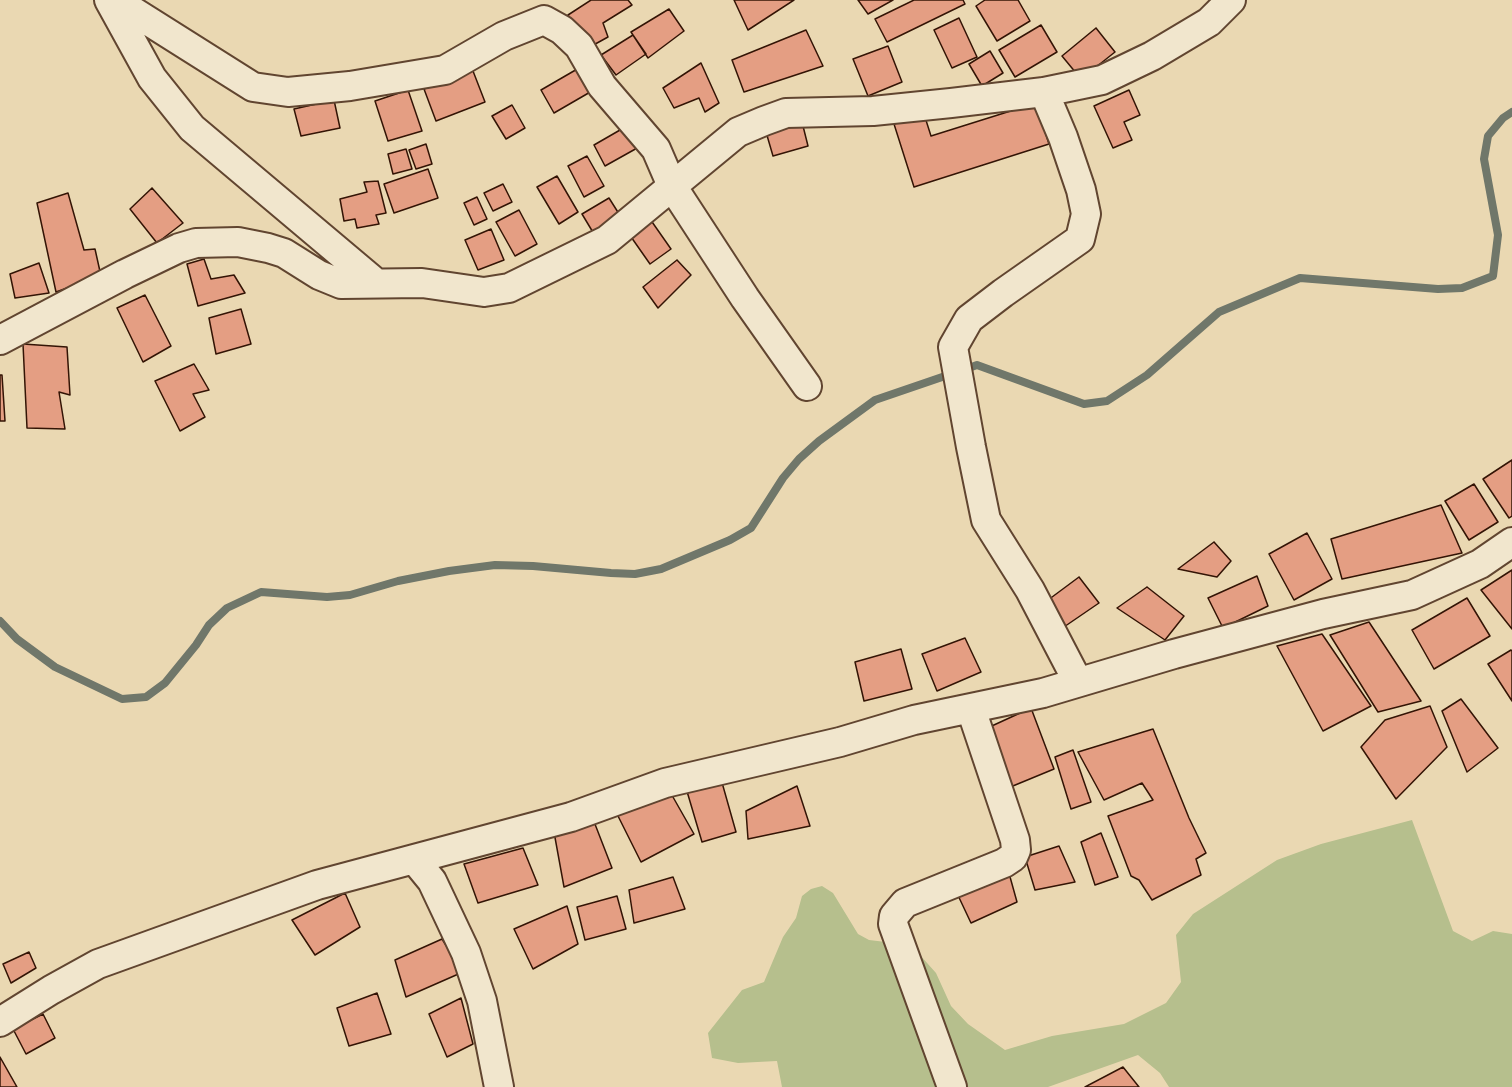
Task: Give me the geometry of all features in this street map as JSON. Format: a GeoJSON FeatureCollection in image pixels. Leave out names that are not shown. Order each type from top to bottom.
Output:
{"type":"FeatureCollection","features":[{"type":"Feature","properties":{"kind":"street"},"geometry":{"type":"LineString","coordinates":[[109,0],[152,78],[192,128],[376,283]]}},
{"type":"Feature","properties":{"kind":"street"},"geometry":{"type":"LineString","coordinates":[[115,0],[253,87],[288,92],[350,86],[445,70],[504,36],[544,20],[562,30],[579,46],[602,86],[656,148],[672,186],[745,298],[807,386]]}},
{"type":"Feature","properties":{"kind":"street"},"geometry":{"type":"LineString","coordinates":[[0,340],[125,274],[179,248],[196,243],[238,242],[268,248],[284,253],[319,275],[341,284],[422,283],[484,292],[509,288],[607,240],[738,132],[786,113],[873,111],[1044,92],[1102,80],[1152,56],[1209,21],[1231,0]]}},
{"type":"Feature","properties":{"kind":"street"},"geometry":{"type":"LineString","coordinates":[[1044,92],[1063,136],[1081,190],[1086,214],[1080,239],[969,319],[953,347],[986,520],[1030,590],[1078,682]]}},
{"type":"Feature","properties":{"kind":"street"},"geometry":{"type":"LineString","coordinates":[[0,1022],[98,964],[317,885],[571,817],[665,783],[840,742],[914,720],[1043,693],[1323,614],[1412,595],[1480,564],[1512,542]]}},
{"type":"Feature","properties":{"kind":"street"},"geometry":{"type":"LineString","coordinates":[[952,1087],[893,924],[894,916],[906,903],[1005,862],[1013,857],[1016,850],[1015,840],[971,709]]}},
{"type":"Feature","properties":{"kind":"street"},"geometry":{"type":"LineString","coordinates":[[414,859],[432,881],[466,953],[482,1001],[500,1087]]}},
{"type":"Feature","properties":{"kind":"green space"},"geometry":{"type":"Polygon","coordinates":[[[1412,820],[1453,931],[1472,941],[1493,931],[1512,934],[1512,1087],[1169,1087],[1160,1073],[1138,1055],[1048,1087],[782,1087],[777,1061],[738,1063],[712,1058],[708,1033],[742,990],[764,982],[783,937],[796,918],[802,896],[811,889],[822,886],[833,893],[858,934],[869,940],[911,945],[936,973],[951,1006],[968,1024],[1005,1050],[1052,1036],[1124,1024],[1166,1003],[1181,982],[1176,935],[1193,914],[1277,860],[1321,844],[1412,820]]]}},
{"type":"Feature","properties":{"kind":"building"},"geometry":{"type":"Polygon","coordinates":[[[591,0],[628,0],[632,5],[603,23],[608,37],[588,48],[568,15],[591,0]]]}},
{"type":"Feature","properties":{"kind":"building"},"geometry":{"type":"Polygon","coordinates":[[[734,0],[794,0],[748,30],[734,0]]]}},
{"type":"Feature","properties":{"kind":"building"},"geometry":{"type":"Polygon","coordinates":[[[858,0],[893,0],[868,14],[858,0]]]}},
{"type":"Feature","properties":{"kind":"building"},"geometry":{"type":"Polygon","coordinates":[[[914,0],[963,0],[965,4],[887,42],[875,19],[914,0]]]}},
{"type":"Feature","properties":{"kind":"building"},"geometry":{"type":"Polygon","coordinates":[[[985,0],[1018,0],[1030,21],[997,41],[976,6],[985,0]]]}},
{"type":"Feature","properties":{"kind":"building"},"geometry":{"type":"Polygon","coordinates":[[[669,9],[684,31],[648,58],[631,32],[669,9]]]}},
{"type":"Feature","properties":{"kind":"building"},"geometry":{"type":"Polygon","coordinates":[[[959,18],[977,57],[952,68],[934,30],[959,18]]]}},
{"type":"Feature","properties":{"kind":"building"},"geometry":{"type":"Polygon","coordinates":[[[1041,25],[1057,52],[1015,77],[999,50],[1041,25]]]}},
{"type":"Feature","properties":{"kind":"building"},"geometry":{"type":"Polygon","coordinates":[[[1096,28],[1115,52],[1081,79],[1062,56],[1096,28]]]}},
{"type":"Feature","properties":{"kind":"building"},"geometry":{"type":"Polygon","coordinates":[[[806,30],[823,66],[744,92],[732,60],[806,30]]]}},
{"type":"Feature","properties":{"kind":"building"},"geometry":{"type":"Polygon","coordinates":[[[633,35],[646,54],[616,75],[601,55],[633,35]]]}},
{"type":"Feature","properties":{"kind":"building"},"geometry":{"type":"Polygon","coordinates":[[[888,46],[902,82],[868,96],[853,59],[888,46]]]}},
{"type":"Feature","properties":{"kind":"building"},"geometry":{"type":"Polygon","coordinates":[[[990,51],[1003,73],[982,86],[969,64],[990,51]]]}},
{"type":"Feature","properties":{"kind":"building"},"geometry":{"type":"Polygon","coordinates":[[[701,63],[719,103],[705,112],[699,98],[674,108],[663,88],[701,63]]]}},
{"type":"Feature","properties":{"kind":"building"},"geometry":{"type":"Polygon","coordinates":[[[579,68],[592,91],[554,113],[541,90],[579,68]]]}},
{"type":"Feature","properties":{"kind":"building"},"geometry":{"type":"Polygon","coordinates":[[[473,71],[485,102],[436,121],[424,89],[473,71]]]}},
{"type":"Feature","properties":{"kind":"building"},"geometry":{"type":"Polygon","coordinates":[[[408,90],[422,131],[388,141],[375,101],[408,90]]]}},
{"type":"Feature","properties":{"kind":"building"},"geometry":{"type":"Polygon","coordinates":[[[1129,90],[1140,115],[1124,122],[1132,140],[1113,148],[1094,106],[1129,90]]]}},
{"type":"Feature","properties":{"kind":"building"},"geometry":{"type":"Polygon","coordinates":[[[334,100],[340,128],[301,136],[294,109],[334,100]]]}},
{"type":"Feature","properties":{"kind":"building"},"geometry":{"type":"Polygon","coordinates":[[[1036,103],[1049,144],[914,187],[894,124],[924,114],[931,136],[1036,103]]]}},
{"type":"Feature","properties":{"kind":"building"},"geometry":{"type":"Polygon","coordinates":[[[512,105],[525,128],[506,139],[492,116],[512,105]]]}},
{"type":"Feature","properties":{"kind":"building"},"geometry":{"type":"Polygon","coordinates":[[[802,122],[808,146],[773,156],[766,132],[802,122]]]}},
{"type":"Feature","properties":{"kind":"building"},"geometry":{"type":"Polygon","coordinates":[[[627,126],[639,147],[605,166],[594,145],[627,126]]]}},
{"type":"Feature","properties":{"kind":"building"},"geometry":{"type":"Polygon","coordinates":[[[426,144],[432,164],[416,169],[409,150],[426,144]]]}},
{"type":"Feature","properties":{"kind":"building"},"geometry":{"type":"Polygon","coordinates":[[[406,149],[412,169],[393,174],[388,154],[406,149]]]}},
{"type":"Feature","properties":{"kind":"building"},"geometry":{"type":"Polygon","coordinates":[[[587,156],[604,186],[584,197],[568,166],[587,156]]]}},
{"type":"Feature","properties":{"kind":"building"},"geometry":{"type":"Polygon","coordinates":[[[428,169],[438,198],[394,213],[384,184],[428,169]]]}},
{"type":"Feature","properties":{"kind":"building"},"geometry":{"type":"Polygon","coordinates":[[[557,176],[578,212],[559,224],[537,187],[557,176]]]}},
{"type":"Feature","properties":{"kind":"building"},"geometry":{"type":"Polygon","coordinates":[[[378,181],[386,213],[376,215],[379,224],[357,228],[355,219],[344,221],[340,199],[367,192],[364,182],[378,181]]]}},
{"type":"Feature","properties":{"kind":"building"},"geometry":{"type":"Polygon","coordinates":[[[503,184],[512,202],[493,211],[484,193],[503,184]]]}},
{"type":"Feature","properties":{"kind":"building"},"geometry":{"type":"Polygon","coordinates":[[[152,188],[183,223],[157,243],[130,209],[152,188]]]}},
{"type":"Feature","properties":{"kind":"building"},"geometry":{"type":"Polygon","coordinates":[[[68,193],[84,250],[95,249],[101,276],[56,292],[37,203],[68,193]]]}},
{"type":"Feature","properties":{"kind":"building"},"geometry":{"type":"Polygon","coordinates":[[[477,197],[487,219],[474,225],[464,203],[477,197]]]}},
{"type":"Feature","properties":{"kind":"building"},"geometry":{"type":"Polygon","coordinates":[[[609,198],[621,217],[594,234],[582,214],[609,198]]]}},
{"type":"Feature","properties":{"kind":"building"},"geometry":{"type":"Polygon","coordinates":[[[519,210],[537,244],[515,256],[496,222],[519,210]]]}},
{"type":"Feature","properties":{"kind":"building"},"geometry":{"type":"Polygon","coordinates":[[[650,219],[671,249],[650,264],[629,234],[650,219]]]}},
{"type":"Feature","properties":{"kind":"building"},"geometry":{"type":"Polygon","coordinates":[[[491,229],[504,260],[478,270],[465,240],[491,229]]]}},
{"type":"Feature","properties":{"kind":"building"},"geometry":{"type":"Polygon","coordinates":[[[204,259],[211,279],[234,275],[245,293],[198,306],[187,264],[204,259]]]}},
{"type":"Feature","properties":{"kind":"building"},"geometry":{"type":"Polygon","coordinates":[[[677,260],[691,275],[658,308],[643,287],[677,260]]]}},
{"type":"Feature","properties":{"kind":"building"},"geometry":{"type":"Polygon","coordinates":[[[39,263],[49,293],[15,298],[10,274],[39,263]]]}},
{"type":"Feature","properties":{"kind":"building"},"geometry":{"type":"Polygon","coordinates":[[[145,295],[171,346],[143,362],[117,308],[145,295]]]}},
{"type":"Feature","properties":{"kind":"building"},"geometry":{"type":"Polygon","coordinates":[[[241,309],[251,344],[216,354],[209,318],[241,309]]]}},
{"type":"Feature","properties":{"kind":"building"},"geometry":{"type":"Polygon","coordinates":[[[23,344],[67,347],[70,395],[59,392],[65,429],[27,428],[23,344]]]}},
{"type":"Feature","properties":{"kind":"building"},"geometry":{"type":"Polygon","coordinates":[[[194,364],[209,390],[193,394],[205,417],[180,431],[155,381],[194,364]]]}},
{"type":"Feature","properties":{"kind":"building"},"geometry":{"type":"Polygon","coordinates":[[[0,375],[2,375],[5,421],[0,421],[0,375]]]}},
{"type":"Feature","properties":{"kind":"building"},"geometry":{"type":"Polygon","coordinates":[[[1512,460],[1512,516],[1509,518],[1483,479],[1512,460]]]}},
{"type":"Feature","properties":{"kind":"building"},"geometry":{"type":"Polygon","coordinates":[[[1474,484],[1498,522],[1469,540],[1445,501],[1474,484]]]}},
{"type":"Feature","properties":{"kind":"building"},"geometry":{"type":"Polygon","coordinates":[[[1441,505],[1462,553],[1342,579],[1331,539],[1441,505]]]}},
{"type":"Feature","properties":{"kind":"building"},"geometry":{"type":"Polygon","coordinates":[[[1307,533],[1332,579],[1294,600],[1269,554],[1307,533]]]}},
{"type":"Feature","properties":{"kind":"building"},"geometry":{"type":"Polygon","coordinates":[[[1214,542],[1231,561],[1217,577],[1178,569],[1214,542]]]}},
{"type":"Feature","properties":{"kind":"building"},"geometry":{"type":"Polygon","coordinates":[[[1512,570],[1512,629],[1481,590],[1512,570]]]}},
{"type":"Feature","properties":{"kind":"building"},"geometry":{"type":"Polygon","coordinates":[[[1257,576],[1268,606],[1223,628],[1208,598],[1257,576]]]}},
{"type":"Feature","properties":{"kind":"building"},"geometry":{"type":"Polygon","coordinates":[[[1079,577],[1099,603],[1061,629],[1044,603],[1079,577]]]}},
{"type":"Feature","properties":{"kind":"building"},"geometry":{"type":"Polygon","coordinates":[[[1147,587],[1184,616],[1165,640],[1117,608],[1147,587]]]}},
{"type":"Feature","properties":{"kind":"building"},"geometry":{"type":"Polygon","coordinates":[[[1467,598],[1490,636],[1434,669],[1412,630],[1467,598]]]}},
{"type":"Feature","properties":{"kind":"building"},"geometry":{"type":"Polygon","coordinates":[[[1369,622],[1421,701],[1378,712],[1330,635],[1369,622]]]}},
{"type":"Feature","properties":{"kind":"building"},"geometry":{"type":"Polygon","coordinates":[[[1322,634],[1371,706],[1323,731],[1277,646],[1322,634]]]}},
{"type":"Feature","properties":{"kind":"building"},"geometry":{"type":"Polygon","coordinates":[[[965,638],[981,672],[937,691],[922,654],[965,638]]]}},
{"type":"Feature","properties":{"kind":"building"},"geometry":{"type":"Polygon","coordinates":[[[901,649],[912,689],[864,701],[855,662],[901,649]]]}},
{"type":"Feature","properties":{"kind":"building"},"geometry":{"type":"Polygon","coordinates":[[[1512,651],[1512,701],[1488,664],[1512,651]]]}},
{"type":"Feature","properties":{"kind":"building"},"geometry":{"type":"Polygon","coordinates":[[[1461,699],[1498,748],[1467,772],[1442,711],[1461,699]]]}},
{"type":"Feature","properties":{"kind":"building"},"geometry":{"type":"Polygon","coordinates":[[[1430,706],[1447,747],[1396,799],[1361,747],[1385,720],[1430,706]]]}},
{"type":"Feature","properties":{"kind":"building"},"geometry":{"type":"Polygon","coordinates":[[[1031,708],[1054,769],[1008,788],[983,730],[1031,708]]]}},
{"type":"Feature","properties":{"kind":"building"},"geometry":{"type":"Polygon","coordinates":[[[1153,729],[1189,818],[1206,853],[1196,859],[1201,875],[1152,900],[1139,880],[1131,876],[1108,816],[1153,800],[1142,783],[1104,800],[1078,752],[1153,729]]]}},
{"type":"Feature","properties":{"kind":"building"},"geometry":{"type":"Polygon","coordinates":[[[1073,750],[1091,802],[1071,809],[1055,757],[1073,750]]]}},
{"type":"Feature","properties":{"kind":"building"},"geometry":{"type":"Polygon","coordinates":[[[721,779],[736,832],[702,842],[686,788],[721,779]]]}},
{"type":"Feature","properties":{"kind":"building"},"geometry":{"type":"Polygon","coordinates":[[[665,783],[694,834],[641,862],[618,816],[665,783]]]}},
{"type":"Feature","properties":{"kind":"building"},"geometry":{"type":"Polygon","coordinates":[[[797,786],[810,826],[748,839],[746,811],[797,786]]]}},
{"type":"Feature","properties":{"kind":"building"},"geometry":{"type":"Polygon","coordinates":[[[593,819],[612,868],[564,887],[554,832],[593,819]]]}},
{"type":"Feature","properties":{"kind":"building"},"geometry":{"type":"Polygon","coordinates":[[[1101,833],[1118,877],[1095,885],[1081,842],[1101,833]]]}},
{"type":"Feature","properties":{"kind":"building"},"geometry":{"type":"Polygon","coordinates":[[[1059,846],[1075,882],[1035,890],[1025,857],[1059,846]]]}},
{"type":"Feature","properties":{"kind":"building"},"geometry":{"type":"Polygon","coordinates":[[[523,848],[538,885],[478,903],[464,864],[523,848]]]}},
{"type":"Feature","properties":{"kind":"building"},"geometry":{"type":"Polygon","coordinates":[[[1007,866],[1017,902],[971,923],[955,889],[1007,866]]]}},
{"type":"Feature","properties":{"kind":"building"},"geometry":{"type":"Polygon","coordinates":[[[673,877],[685,909],[634,923],[629,890],[673,877]]]}},
{"type":"Feature","properties":{"kind":"building"},"geometry":{"type":"Polygon","coordinates":[[[345,893],[360,927],[315,955],[292,920],[345,893]]]}},
{"type":"Feature","properties":{"kind":"building"},"geometry":{"type":"Polygon","coordinates":[[[617,896],[626,929],[585,940],[577,907],[617,896]]]}},
{"type":"Feature","properties":{"kind":"building"},"geometry":{"type":"Polygon","coordinates":[[[567,906],[578,944],[533,969],[514,929],[567,906]]]}},
{"type":"Feature","properties":{"kind":"building"},"geometry":{"type":"Polygon","coordinates":[[[442,939],[463,972],[406,997],[395,960],[442,939]]]}},
{"type":"Feature","properties":{"kind":"building"},"geometry":{"type":"Polygon","coordinates":[[[29,952],[36,968],[11,983],[3,964],[29,952]]]}},
{"type":"Feature","properties":{"kind":"building"},"geometry":{"type":"Polygon","coordinates":[[[377,993],[391,1034],[349,1046],[337,1008],[377,993]]]}},
{"type":"Feature","properties":{"kind":"building"},"geometry":{"type":"Polygon","coordinates":[[[461,998],[473,1044],[447,1057],[429,1014],[461,998]]]}},
{"type":"Feature","properties":{"kind":"building"},"geometry":{"type":"Polygon","coordinates":[[[43,1014],[55,1038],[26,1054],[13,1029],[43,1014]]]}},
{"type":"Feature","properties":{"kind":"building"},"geometry":{"type":"Polygon","coordinates":[[[0,1057],[17,1087],[0,1087],[0,1057]]]}},
{"type":"Feature","properties":{"kind":"building"},"geometry":{"type":"Polygon","coordinates":[[[1123,1067],[1139,1087],[1085,1087],[1123,1067]]]}},
{"type":"Feature","properties":{"kind":"waterway"},"geometry":{"type":"LineString","coordinates":[[963,370],[977,365],[1084,404],[1107,401],[1147,375],[1219,312],[1300,278],[1438,289],[1462,288],[1493,276],[1498,235],[1484,159],[1488,136],[1503,118],[1512,112]]}},
{"type":"Feature","properties":{"kind":"waterway"},"geometry":{"type":"LineString","coordinates":[[0,621],[17,639],[55,667],[122,699],[146,697],[165,683],[209,625],[227,608],[261,592],[327,597],[350,595],[398,581],[495,565],[635,574],[661,569],[730,540],[751,528],[783,478],[799,459],[819,441],[875,400],[951,374]]}}]}
